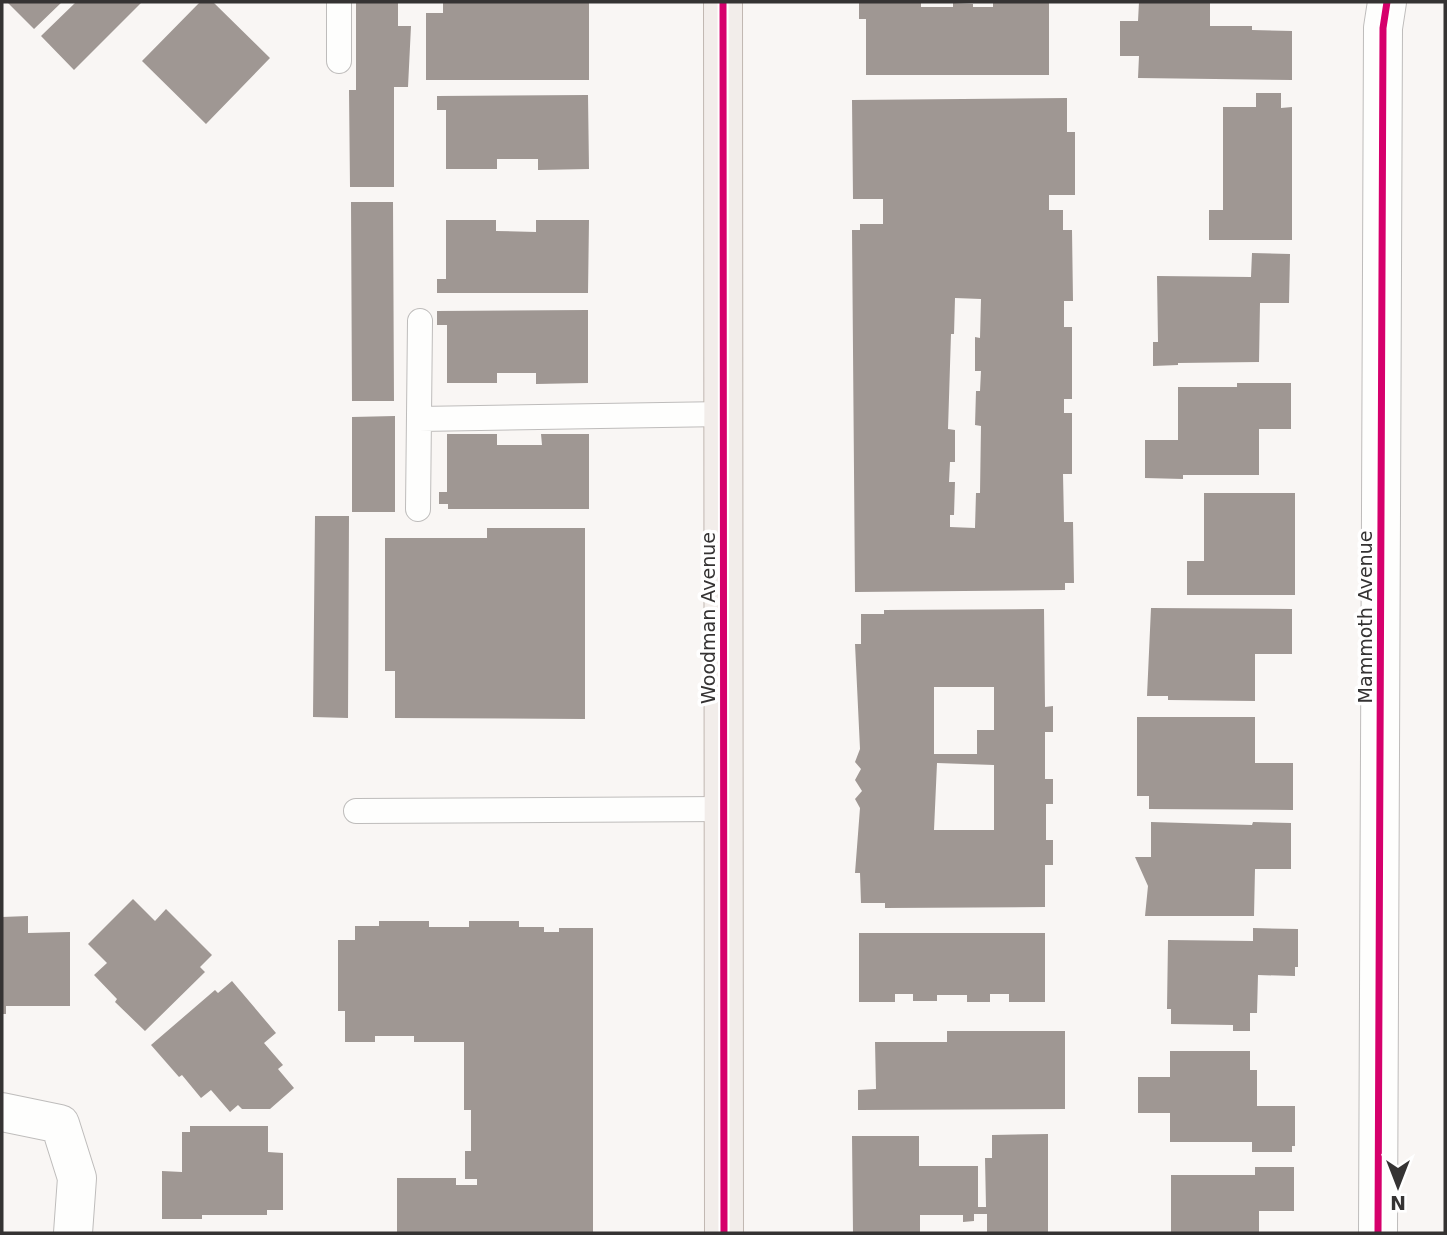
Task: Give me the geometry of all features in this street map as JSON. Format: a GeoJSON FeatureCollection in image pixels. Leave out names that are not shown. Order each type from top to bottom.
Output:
{"type":"FeatureCollection","features":[{"type":"Feature","properties":{"kind":"main road","name":"Woodman Avenue"},"geometry":{"type":"LineString","coordinates":[[723,2],[724,1233]]}},
{"type":"Feature","properties":{"kind":"street","name":"Mammoth Avenue"},"geometry":{"type":"LineString","coordinates":[[1378,1233],[1383,28],[1387,2]]}},
{"type":"Feature","properties":{"kind":"street"},"geometry":{"type":"LineString","coordinates":[[2,1112],[60,1124],[77,1178],[73,1233]]}},
{"type":"Feature","properties":{"kind":"lane"},"geometry":{"type":"LineString","coordinates":[[339,2],[339,61]]}},
{"type":"Feature","properties":{"kind":"lane"},"geometry":{"type":"LineString","coordinates":[[418,509],[420,321]]}},
{"type":"Feature","properties":{"kind":"lane"},"geometry":{"type":"LineString","coordinates":[[419,419],[723,414]]}},
{"type":"Feature","properties":{"kind":"lane"},"geometry":{"type":"LineString","coordinates":[[356,811],[724,809]]}},
{"type":"Feature","properties":{"kind":"building"},"geometry":{"type":"Polygon","coordinates":[[[7,2],[62,2],[34,29],[7,2]]]}},
{"type":"Feature","properties":{"kind":"building"},"geometry":{"type":"Polygon","coordinates":[[[76,2],[142,2],[74,70],[41,36],[76,2]]]}},
{"type":"Feature","properties":{"kind":"building"},"geometry":{"type":"Polygon","coordinates":[[[200,2],[213,2],[270,58],[206,124],[142,61],[200,2]]]}},
{"type":"Feature","properties":{"kind":"building"},"geometry":{"type":"Polygon","coordinates":[[[356,2],[398,2],[398,26],[411,26],[408,87],[394,87],[394,187],[350,187],[349,90],[356,90],[356,2]]]}},
{"type":"Feature","properties":{"kind":"building"},"geometry":{"type":"Polygon","coordinates":[[[859,2],[921,2],[921,7],[953,7],[953,3],[993,7],[993,2],[1049,2],[1049,75],[866,75],[866,19],[859,19],[859,2]]]}},
{"type":"Feature","properties":{"kind":"building"},"geometry":{"type":"Polygon","coordinates":[[[1139,2],[1210,2],[1210,26],[1252,26],[1252,30],[1292,31],[1292,80],[1138,78],[1139,56],[1120,56],[1120,21],[1138,21],[1139,2]]]}},
{"type":"Feature","properties":{"kind":"building"},"geometry":{"type":"Polygon","coordinates":[[[443,3],[589,3],[589,80],[426,80],[426,13],[443,13],[443,3]]]}},
{"type":"Feature","properties":{"kind":"building"},"geometry":{"type":"Polygon","coordinates":[[[1256,93],[1281,93],[1281,108],[1292,107],[1292,240],[1209,240],[1209,210],[1223,210],[1223,107],[1256,107],[1256,93]]]}},
{"type":"Feature","properties":{"kind":"building"},"geometry":{"type":"Polygon","coordinates":[[[588,95],[589,169],[538,170],[538,159],[497,159],[497,169],[446,169],[446,110],[437,110],[437,96],[588,95]]]}},
{"type":"Feature","properties":{"kind":"building"},"geometry":{"type":"Polygon","coordinates":[[[1067,98],[1067,132],[1075,132],[1075,195],[1049,195],[1049,210],[1063,210],[1063,230],[1072,230],[1073,301],[1064,301],[1064,327],[1072,327],[1072,399],[1064,399],[1064,413],[1072,413],[1072,474],[1063,474],[1064,522],[1073,522],[1074,583],[1065,583],[1065,590],[855,592],[852,230],[860,230],[860,224],[883,224],[883,199],[853,199],[852,100],[1067,98]],[[955,298],[948,429],[955,430],[955,462],[950,462],[949,482],[955,482],[954,515],[950,515],[950,527],[975,528],[976,493],[980,493],[981,426],[975,425],[976,391],[980,391],[981,371],[975,371],[975,337],[980,338],[981,299],[955,298]]]}},
{"type":"Feature","properties":{"kind":"building"},"geometry":{"type":"Polygon","coordinates":[[[351,202],[393,202],[394,401],[352,401],[351,202]]]}},
{"type":"Feature","properties":{"kind":"building"},"geometry":{"type":"Polygon","coordinates":[[[446,220],[496,220],[496,231],[536,232],[536,220],[589,220],[588,293],[437,293],[437,279],[446,279],[446,220]]]}},
{"type":"Feature","properties":{"kind":"building"},"geometry":{"type":"Polygon","coordinates":[[[1252,253],[1290,254],[1289,303],[1260,303],[1259,362],[1153,366],[1153,342],[1158,342],[1157,276],[1251,277],[1252,253]]]}},
{"type":"Feature","properties":{"kind":"building"},"geometry":{"type":"Polygon","coordinates":[[[588,310],[588,383],[536,384],[536,373],[497,373],[497,383],[447,383],[447,325],[437,325],[437,311],[588,310]]]}},
{"type":"Feature","properties":{"kind":"building"},"geometry":{"type":"Polygon","coordinates":[[[1237,383],[1291,383],[1291,429],[1259,429],[1259,475],[1145,478],[1145,440],[1178,440],[1178,387],[1237,387],[1237,383]]]}},
{"type":"Feature","properties":{"kind":"building"},"geometry":{"type":"Polygon","coordinates":[[[395,416],[395,512],[352,512],[352,417],[395,416]]]}},
{"type":"Feature","properties":{"kind":"building"},"geometry":{"type":"Polygon","coordinates":[[[447,434],[497,434],[497,445],[542,445],[541,434],[589,434],[589,509],[448,509],[448,504],[439,504],[439,492],[447,492],[447,434]]]}},
{"type":"Feature","properties":{"kind":"building"},"geometry":{"type":"Polygon","coordinates":[[[1204,493],[1295,493],[1295,595],[1187,595],[1187,561],[1204,561],[1204,493]]]}},
{"type":"Feature","properties":{"kind":"building"},"geometry":{"type":"Polygon","coordinates":[[[315,516],[349,516],[348,718],[313,717],[315,516]]]}},
{"type":"Feature","properties":{"kind":"building"},"geometry":{"type":"Polygon","coordinates":[[[487,528],[585,528],[585,719],[395,718],[395,671],[385,671],[385,538],[487,538],[487,528]]]}},
{"type":"Feature","properties":{"kind":"building"},"geometry":{"type":"Polygon","coordinates":[[[1151,608],[1292,609],[1292,654],[1255,654],[1255,701],[1168,700],[1168,696],[1147,696],[1151,608]]]}},
{"type":"Feature","properties":{"kind":"building"},"geometry":{"type":"Polygon","coordinates":[[[1044,609],[1045,707],[1053,706],[1053,732],[1045,732],[1045,779],[1053,779],[1053,804],[1046,804],[1046,840],[1053,840],[1053,865],[1045,865],[1045,907],[885,908],[885,903],[861,903],[860,873],[855,873],[860,808],[855,799],[862,791],[855,780],[861,769],[855,762],[860,749],[855,644],[861,644],[861,614],[884,614],[884,610],[1044,609]],[[934,687],[934,754],[977,754],[977,730],[994,730],[994,687],[934,687]],[[937,763],[934,830],[994,830],[994,765],[937,763]]]}},
{"type":"Feature","properties":{"kind":"building"},"geometry":{"type":"Polygon","coordinates":[[[1137,717],[1255,717],[1255,763],[1293,763],[1293,810],[1149,809],[1149,796],[1137,796],[1137,717]]]}},
{"type":"Feature","properties":{"kind":"building"},"geometry":{"type":"Polygon","coordinates":[[[1151,822],[1252,825],[1253,822],[1291,823],[1291,869],[1255,869],[1254,916],[1145,916],[1148,886],[1135,857],[1151,857],[1151,822]]]}},
{"type":"Feature","properties":{"kind":"building"},"geometry":{"type":"Polygon","coordinates":[[[133,899],[155,921],[166,909],[212,955],[200,967],[205,972],[145,1031],[115,1002],[117,999],[94,975],[107,963],[88,944],[133,899]]]}},
{"type":"Feature","properties":{"kind":"building"},"geometry":{"type":"Polygon","coordinates":[[[28,916],[28,933],[70,932],[70,1006],[6,1006],[6,1014],[2,1014],[2,917],[28,916]]]}},
{"type":"Feature","properties":{"kind":"building"},"geometry":{"type":"Polygon","coordinates":[[[379,921],[429,921],[429,927],[469,927],[469,921],[519,921],[519,927],[544,927],[544,932],[559,932],[559,928],[593,928],[593,1233],[397,1233],[397,1178],[456,1178],[456,1185],[477,1185],[477,1179],[465,1179],[465,1151],[471,1151],[471,1110],[464,1110],[464,1042],[414,1042],[414,1036],[375,1036],[375,1042],[345,1042],[345,1011],[338,1011],[338,940],[355,940],[355,926],[379,926],[379,921]]]}},
{"type":"Feature","properties":{"kind":"building"},"geometry":{"type":"Polygon","coordinates":[[[1253,928],[1298,929],[1298,967],[1295,967],[1295,976],[1258,975],[1257,1013],[1250,1013],[1250,1031],[1233,1031],[1233,1025],[1171,1024],[1171,1009],[1167,1009],[1168,940],[1253,941],[1253,928]]]}},
{"type":"Feature","properties":{"kind":"building"},"geometry":{"type":"Polygon","coordinates":[[[859,933],[1045,933],[1045,1002],[1009,1002],[1009,994],[990,994],[990,1002],[967,1002],[967,995],[937,995],[937,1001],[913,1001],[913,994],[895,994],[895,1002],[859,1002],[859,933]]]}},
{"type":"Feature","properties":{"kind":"building"},"geometry":{"type":"Polygon","coordinates":[[[232,981],[276,1033],[264,1043],[283,1065],[278,1069],[294,1088],[270,1109],[242,1109],[238,1105],[230,1112],[211,1090],[201,1098],[151,1045],[215,990],[218,993],[232,981]]]}},
{"type":"Feature","properties":{"kind":"building"},"geometry":{"type":"Polygon","coordinates":[[[947,1031],[1065,1031],[1065,1109],[858,1110],[858,1090],[876,1089],[875,1042],[947,1042],[947,1031]]]}},
{"type":"Feature","properties":{"kind":"building"},"geometry":{"type":"Polygon","coordinates":[[[1170,1051],[1250,1051],[1250,1070],[1257,1070],[1257,1106],[1295,1106],[1295,1146],[1292,1146],[1292,1152],[1252,1152],[1252,1142],[1170,1142],[1170,1113],[1138,1113],[1138,1077],[1170,1077],[1170,1051]]]}},
{"type":"Feature","properties":{"kind":"building"},"geometry":{"type":"Polygon","coordinates":[[[190,1126],[268,1126],[268,1152],[283,1153],[283,1210],[267,1210],[267,1215],[202,1215],[202,1219],[162,1219],[162,1171],[182,1172],[182,1132],[190,1132],[190,1126]]]}},
{"type":"Feature","properties":{"kind":"building"},"geometry":{"type":"Polygon","coordinates":[[[1048,1134],[1048,1233],[987,1233],[987,1214],[974,1214],[974,1221],[963,1222],[963,1215],[920,1215],[920,1233],[853,1233],[852,1136],[919,1136],[919,1166],[978,1166],[978,1207],[986,1207],[985,1158],[992,1158],[992,1135],[1048,1134]]]}},
{"type":"Feature","properties":{"kind":"building"},"geometry":{"type":"Polygon","coordinates":[[[1255,1167],[1294,1167],[1294,1211],[1259,1211],[1259,1233],[1171,1233],[1171,1175],[1255,1175],[1255,1167]]]}},
{"type":"Feature","properties":{"kind":"cycle path"},"geometry":{"type":"LineString","coordinates":[[723,2],[724,1233]]}},
{"type":"Feature","properties":{"kind":"cycle path"},"geometry":{"type":"LineString","coordinates":[[1378,1233],[1383,28],[1387,2]]}}]}
